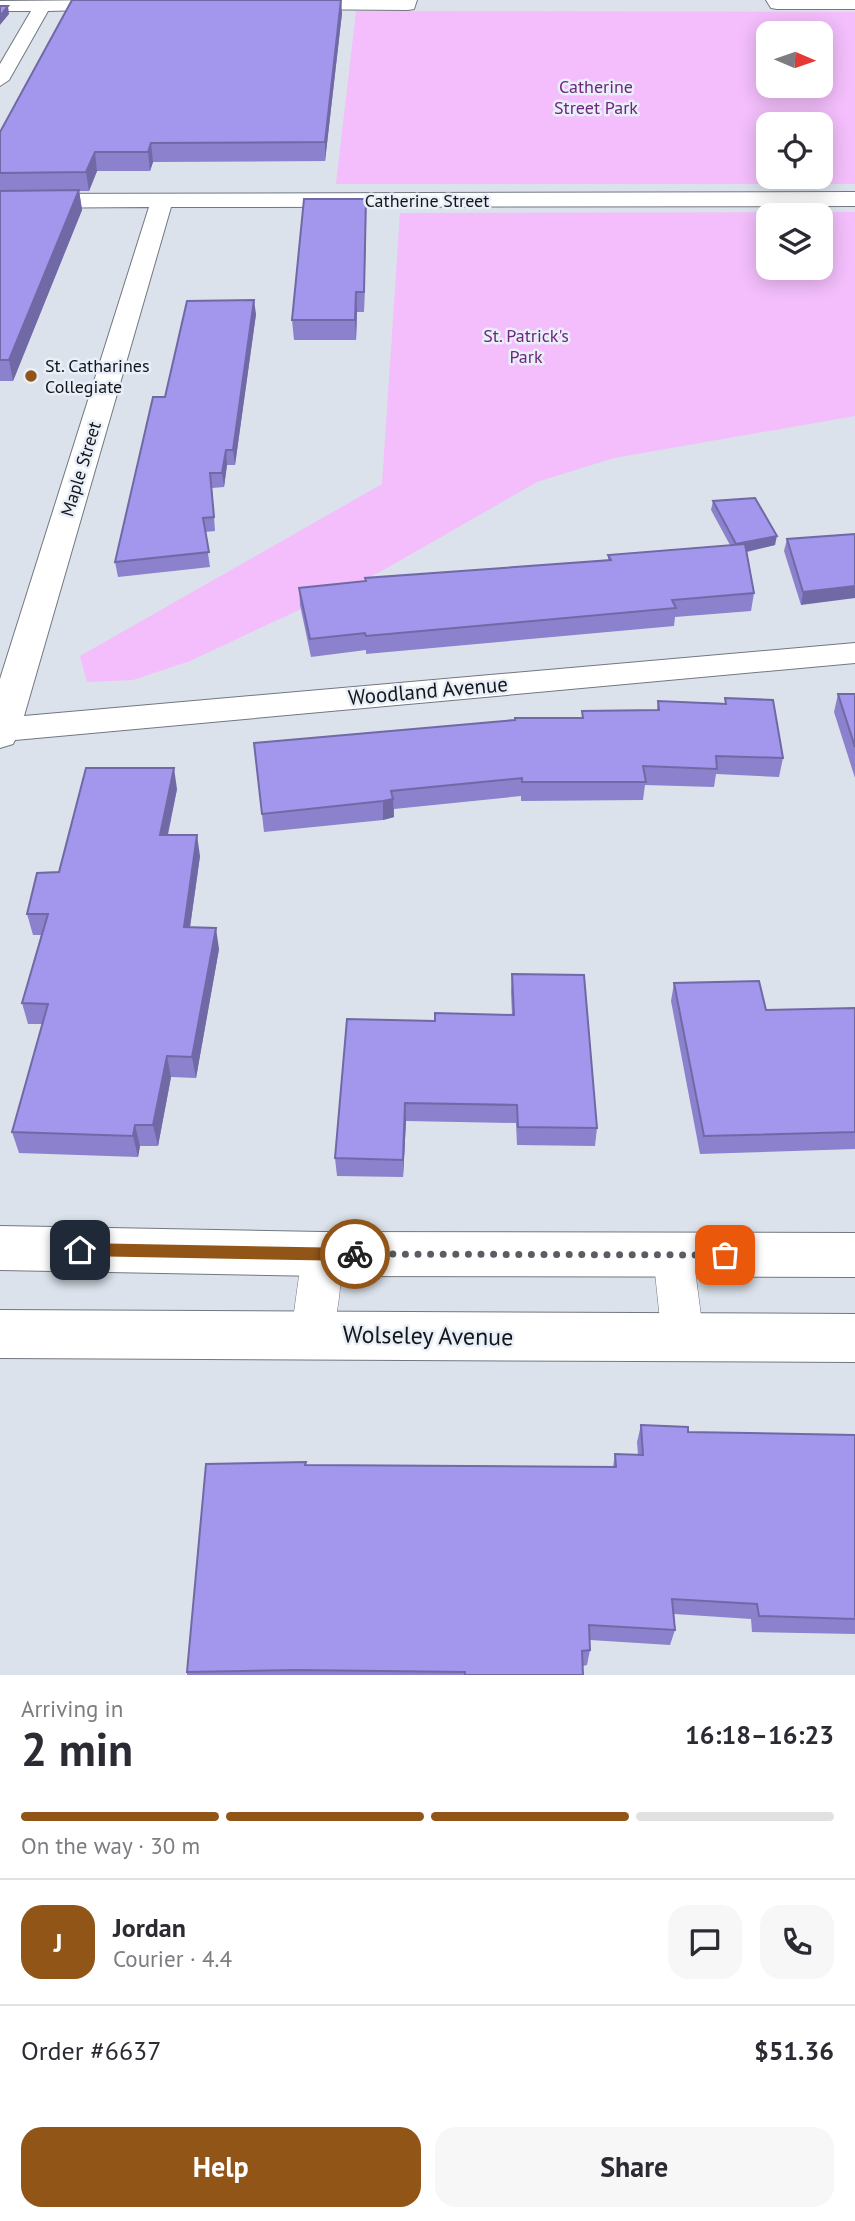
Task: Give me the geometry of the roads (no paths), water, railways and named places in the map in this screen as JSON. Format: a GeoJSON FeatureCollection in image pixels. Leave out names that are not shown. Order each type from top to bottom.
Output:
{"type":"FeatureCollection","features":[{"type":"Feature","properties":{"kind":"street"},"geometry":{"type":"LineString","coordinates":[[276,5],[408,2]]}},
{"type":"Feature","properties":{"kind":"street"},"geometry":{"type":"LineString","coordinates":[[776,2],[855,4]]}},
{"type":"Feature","properties":{"kind":"street"},"geometry":{"type":"LineString","coordinates":[[0,80],[45,3]]}},
{"type":"Feature","properties":{"kind":"street"},"geometry":{"type":"LineString","coordinates":[[0,6],[45,3],[139,5]]}},
{"type":"Feature","properties":{"kind":"street","name":"Catherine Street"},"geometry":{"type":"LineString","coordinates":[[0,201],[855,199]]}},
{"type":"Feature","properties":{"kind":"street","name":"Maple Street"},"geometry":{"type":"LineString","coordinates":[[1,732],[162,202]]}},
{"type":"Feature","properties":{"kind":"street","name":"Woodland Avenue"},"geometry":{"type":"LineString","coordinates":[[1,732],[855,653]]}},
{"type":"Feature","properties":{"kind":"street"},"geometry":{"type":"LineString","coordinates":[[0,1248],[322,1254],[855,1255]]}},
{"type":"Feature","properties":{"kind":"street","name":"Wolseley Avenue"},"geometry":{"type":"LineString","coordinates":[[0,1334],[855,1338]]}},
{"type":"Feature","properties":{"kind":"lane"},"geometry":{"type":"LineString","coordinates":[[312,1334],[322,1254]]}},
{"type":"Feature","properties":{"kind":"lane"},"geometry":{"type":"LineString","coordinates":[[673,1254],[683,1339]]}},
{"type":"Feature","properties":{"kind":"place","name":"St. Catharines Collegiate"},"geometry":{"type":"Point","coordinates":[31,376]}},
{"type":"Feature","properties":{"kind":"park label","name":"Catherine Street Park"},"geometry":{"type":"Point","coordinates":[596,98]}},
{"type":"Feature","properties":{"kind":"park label","name":"St. Patrick's Park"},"geometry":{"type":"Point","coordinates":[526,346]}}]}
